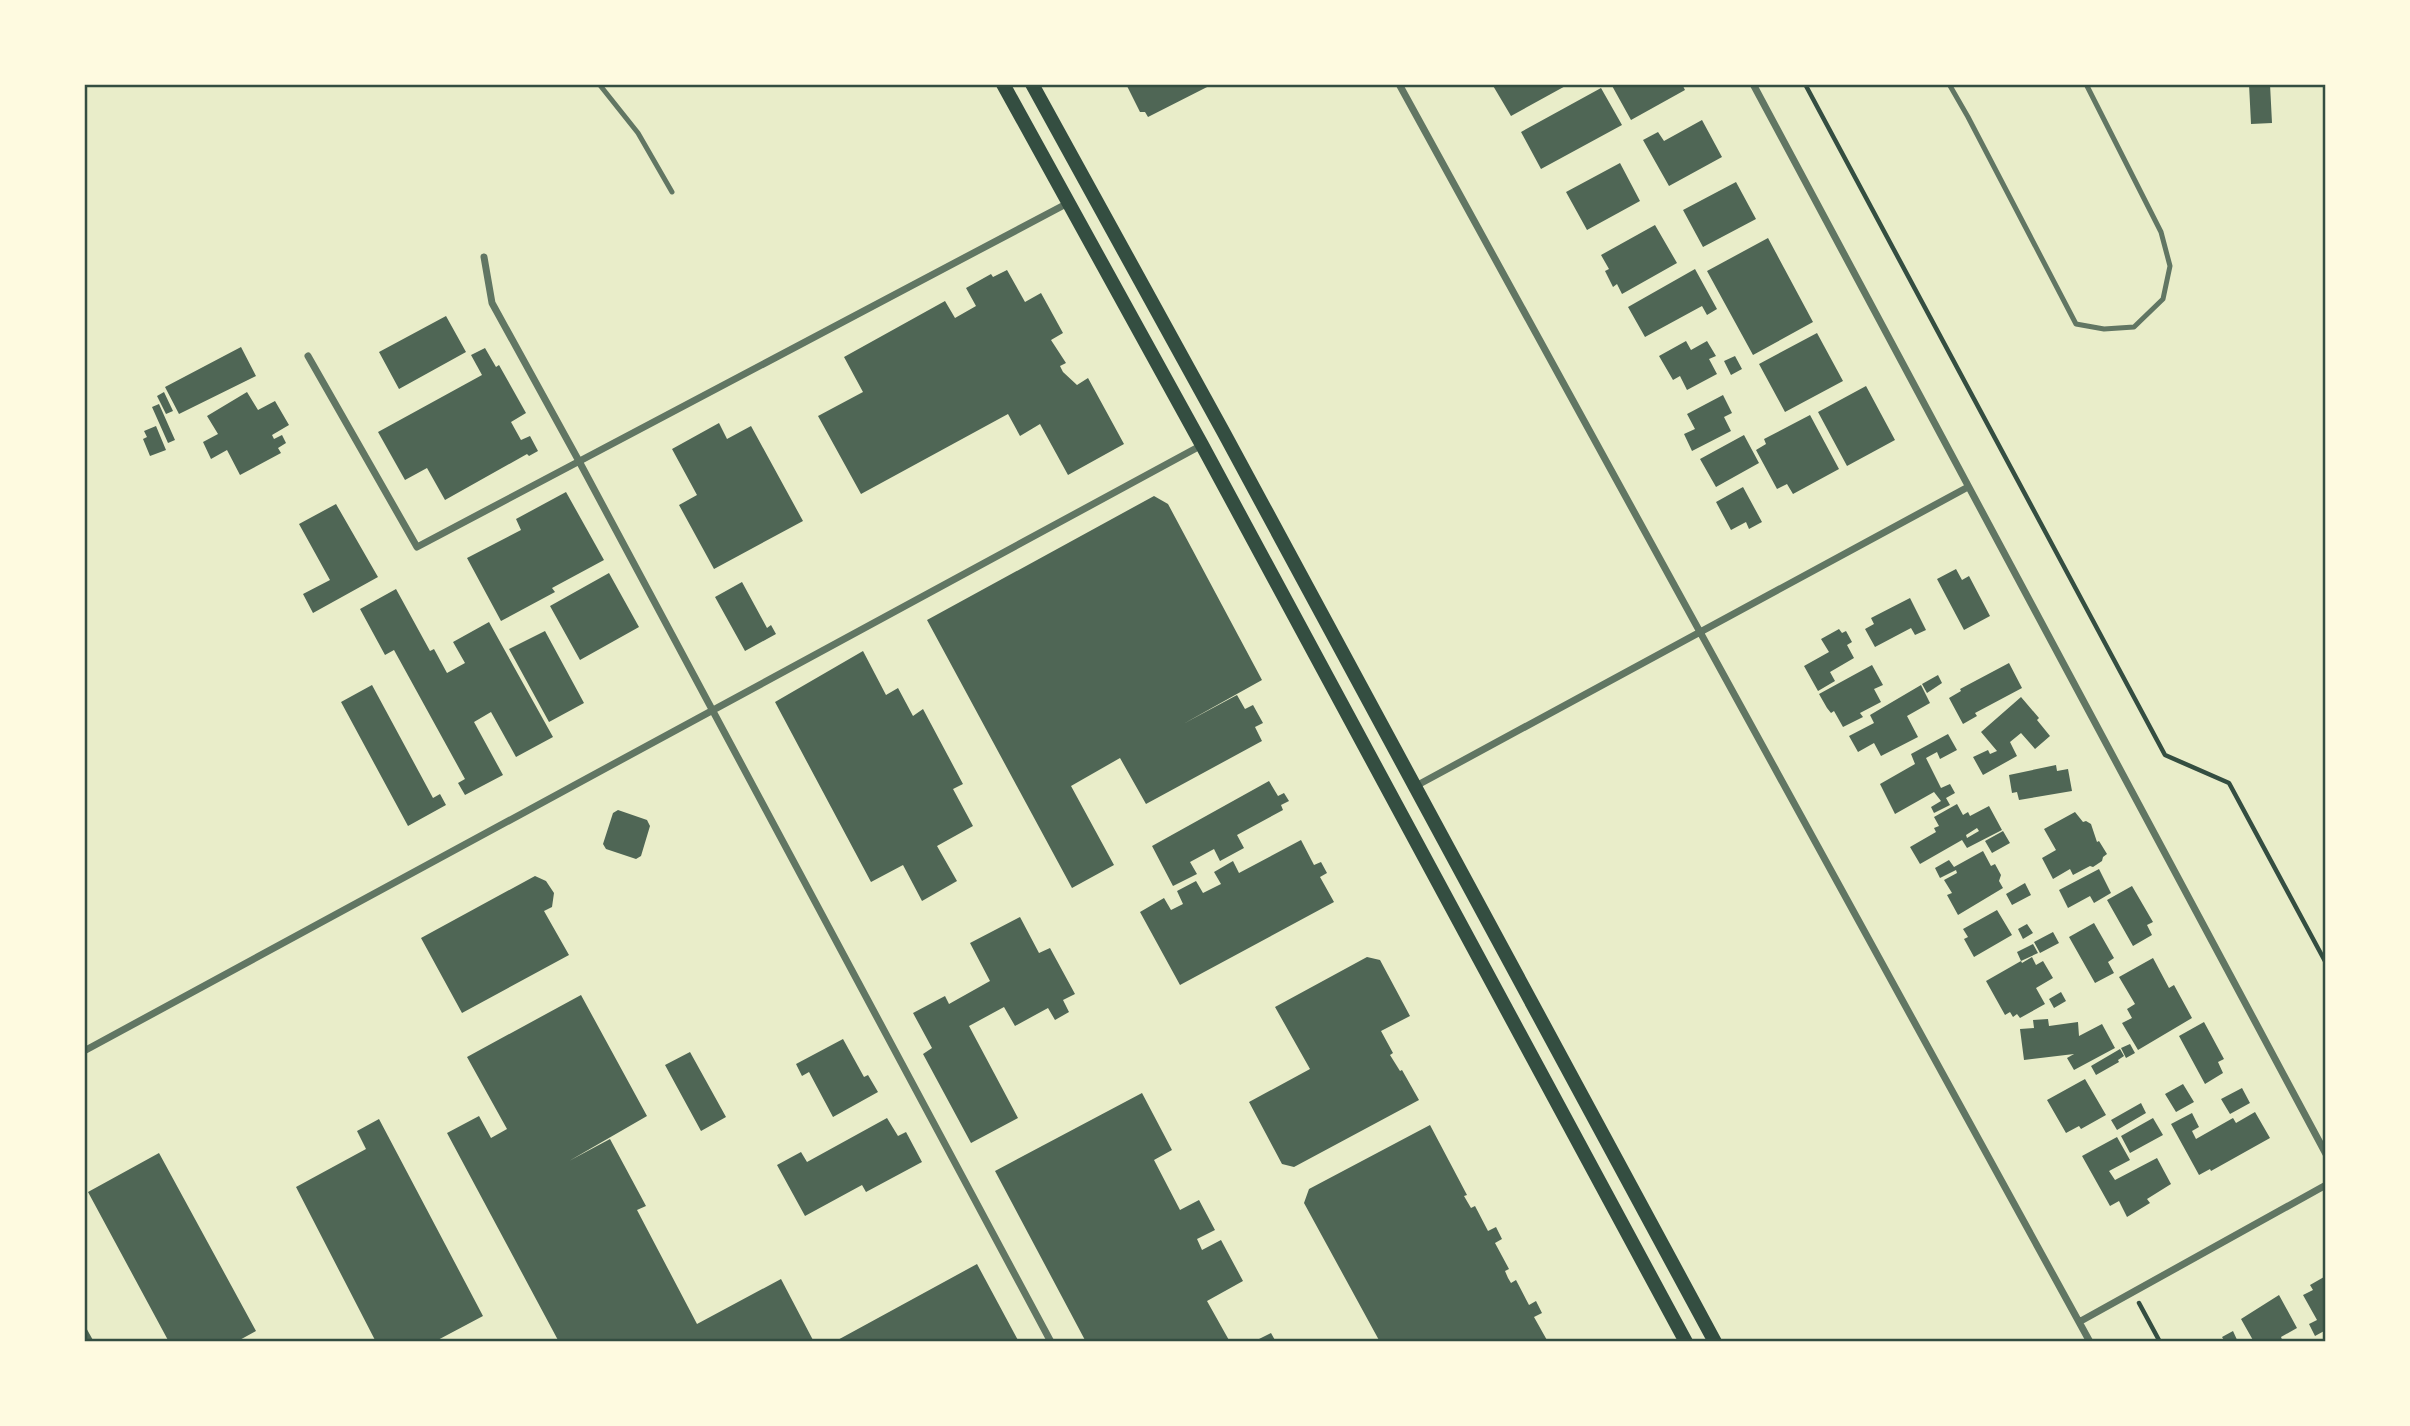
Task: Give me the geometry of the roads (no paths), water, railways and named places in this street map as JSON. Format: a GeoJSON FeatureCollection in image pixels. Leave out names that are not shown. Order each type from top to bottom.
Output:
{"type":"FeatureCollection","features":[{"type":"Feature","properties":{"kind":"main road"},"geometry":{"type":"LineString","coordinates":[[1003,84],[1202,445],[1686,1342]]}},
{"type":"Feature","properties":{"kind":"main road"},"geometry":{"type":"LineString","coordinates":[[1032,84],[1224,433],[1715,1342]]}},
{"type":"Feature","properties":{"kind":"main road"},"geometry":{"type":"LineString","coordinates":[[1068,203],[1091,190]]}},
{"type":"Feature","properties":{"kind":"main road"},"geometry":{"type":"LineString","coordinates":[[1202,445],[1224,433]]}},
{"type":"Feature","properties":{"kind":"main road"},"geometry":{"type":"LineString","coordinates":[[1392,799],[1414,787]]}},
{"type":"Feature","properties":{"kind":"street"},"geometry":{"type":"LineString","coordinates":[[1399,84],[2090,1342]]}},
{"type":"Feature","properties":{"kind":"street"},"geometry":{"type":"LineString","coordinates":[[1753,84],[2326,1154]]}},
{"type":"Feature","properties":{"kind":"street"},"geometry":{"type":"LineString","coordinates":[[308,356],[417,547],[1068,203]]}},
{"type":"Feature","properties":{"kind":"street"},"geometry":{"type":"LineString","coordinates":[[484,257],[492,303],[1051,1342]]}},
{"type":"Feature","properties":{"kind":"street"},"geometry":{"type":"LineString","coordinates":[[84,1051],[1202,445]]}},
{"type":"Feature","properties":{"kind":"street"},"geometry":{"type":"LineString","coordinates":[[1414,787],[1968,487]]}},
{"type":"Feature","properties":{"kind":"street"},"geometry":{"type":"LineString","coordinates":[[2079,1322],[2326,1185]]}},
{"type":"Feature","properties":{"kind":"lane"},"geometry":{"type":"LineString","coordinates":[[598,84],[638,133],[672,192]]}},
{"type":"Feature","properties":{"kind":"lane"},"geometry":{"type":"LineString","coordinates":[[1949,84],[2076,324],[2104,329],[2134,327],[2163,299],[2170,266],[2161,232],[2086,84]]}}]}
